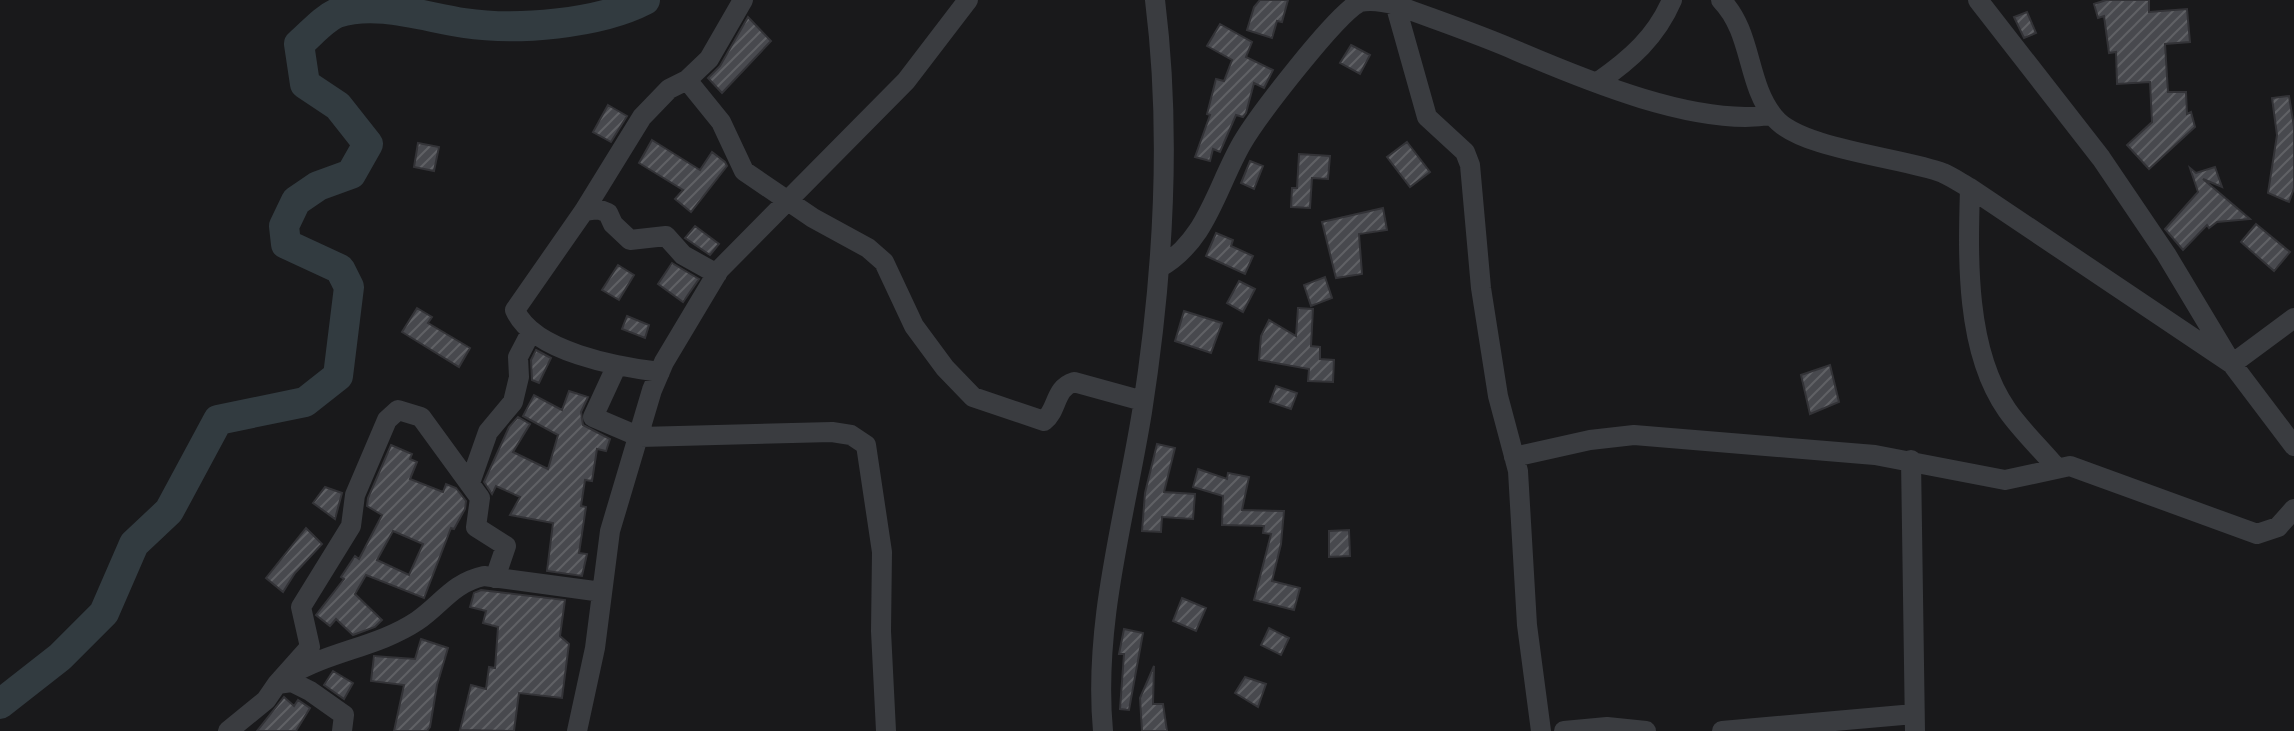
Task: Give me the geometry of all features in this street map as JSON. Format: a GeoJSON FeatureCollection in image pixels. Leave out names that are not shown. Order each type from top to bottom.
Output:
{"type":"FeatureCollection","features":[{"type":"Feature","properties":{"kind":"street"},"geometry":{"type":"LineString","coordinates":[[660,372],[617,365],[550,343],[522,326],[515,310],[584,211],[642,117],[669,89],[687,80],[709,59],[743,0]]}},
{"type":"Feature","properties":{"kind":"street"},"geometry":{"type":"LineString","coordinates":[[577,731],[610,531],[660,372],[717,274],[906,81],[968,0]]}},
{"type":"Feature","properties":{"kind":"street"},"geometry":{"type":"LineString","coordinates":[[1598,82],[1643,47],[1663,21],[1672,0]]}},
{"type":"Feature","properties":{"kind":"street"},"geometry":{"type":"LineString","coordinates":[[1721,0],[1737,19],[1771,115],[1779,124],[1875,157],[1942,173],[1970,188],[2232,364]]}},
{"type":"Feature","properties":{"kind":"street"},"geometry":{"type":"LineString","coordinates":[[1978,0],[2101,158],[2166,254],[2232,364],[2294,446]]}},
{"type":"Feature","properties":{"kind":"street"},"geometry":{"type":"LineString","coordinates":[[1103,731],[1102,642],[1143,401],[1159,268],[1164,145],[1158,1]]}},
{"type":"Feature","properties":{"kind":"street"},"geometry":{"type":"LineString","coordinates":[[1395,2],[1427,117],[1438,131],[1465,152],[1470,165],[1481,288],[1498,396],[1514,457],[1524,536],[1527,625],[1541,731]]}},
{"type":"Feature","properties":{"kind":"street"},"geometry":{"type":"LineString","coordinates":[[1159,268],[1188,246],[1212,210],[1241,145],[1270,100],[1330,31],[1359,3],[1395,2],[1566,73],[1720,117],[1771,115]]}},
{"type":"Feature","properties":{"kind":"street"},"geometry":{"type":"LineString","coordinates":[[687,80],[721,122],[744,171],[787,202],[876,254],[891,272],[914,326],[945,368],[973,397],[1044,421],[1051,414],[1061,390],[1074,382],[1143,401]]}},
{"type":"Feature","properties":{"kind":"street"},"geometry":{"type":"LineString","coordinates":[[1970,188],[1967,275],[1992,381],[2007,410],[2056,467]]}},
{"type":"Feature","properties":{"kind":"street"},"geometry":{"type":"LineString","coordinates":[[584,211],[598,209],[608,213],[613,224],[630,240],[666,236],[683,255],[717,274]]}},
{"type":"Feature","properties":{"kind":"street"},"geometry":{"type":"LineString","coordinates":[[2232,364],[2294,318]]}},
{"type":"Feature","properties":{"kind":"street"},"geometry":{"type":"LineString","coordinates":[[470,483],[488,432],[513,402],[519,377],[518,357],[531,332]]}},
{"type":"Feature","properties":{"kind":"street"},"geometry":{"type":"LineString","coordinates":[[617,365],[593,417],[640,437],[832,432],[851,435],[866,445],[882,552],[886,731]]}},
{"type":"Feature","properties":{"kind":"street"},"geometry":{"type":"LineString","coordinates":[[228,731],[266,700],[310,647],[301,607],[351,526],[355,495],[387,420],[398,410],[421,417],[480,498],[476,527],[506,546],[495,578]]}},
{"type":"Feature","properties":{"kind":"street"},"geometry":{"type":"LineString","coordinates":[[1514,457],[1590,440],[1634,435],[1911,460],[2005,480],[2056,467],[2086,469],[2257,534],[2268,533],[2294,509]]}},
{"type":"Feature","properties":{"kind":"street"},"geometry":{"type":"LineString","coordinates":[[1722,731],[1915,723],[1911,460]]}},
{"type":"Feature","properties":{"kind":"street"},"geometry":{"type":"LineString","coordinates":[[277,684],[298,670],[389,638],[421,618],[460,584],[484,576],[602,592]]}},
{"type":"Feature","properties":{"kind":"street"},"geometry":{"type":"LineString","coordinates":[[277,684],[292,682],[344,715],[342,731]]}},
{"type":"Feature","properties":{"kind":"street"},"geometry":{"type":"LineString","coordinates":[[1564,731],[1607,727],[1646,731]]}},
{"type":"Feature","properties":{"kind":"building"},"geometry":{"type":"Polygon","coordinates":[[[1260,0],[1288,0],[1282,22],[1277,21],[1272,38],[1247,30],[1254,7],[1260,0]]]}},
{"type":"Feature","properties":{"kind":"building"},"geometry":{"type":"Polygon","coordinates":[[[2106,0],[2149,0],[2149,12],[2187,9],[2190,42],[2165,44],[2168,92],[2186,92],[2187,114],[2191,112],[2195,127],[2149,169],[2127,145],[2152,122],[2150,82],[2117,84],[2116,52],[2109,53],[2104,16],[2098,18],[2094,4],[2106,0]]]}},
{"type":"Feature","properties":{"kind":"building"},"geometry":{"type":"Polygon","coordinates":[[[2027,12],[2036,33],[2024,38],[2014,17],[2027,12]]]}},
{"type":"Feature","properties":{"kind":"building"},"geometry":{"type":"Polygon","coordinates":[[[748,17],[771,41],[722,93],[708,78],[720,66],[748,17]]]}},
{"type":"Feature","properties":{"kind":"building"},"geometry":{"type":"Polygon","coordinates":[[[1220,24],[1252,42],[1246,57],[1273,70],[1264,88],[1254,83],[1246,113],[1243,117],[1236,115],[1220,152],[1213,149],[1210,161],[1195,157],[1210,115],[1207,114],[1216,79],[1224,81],[1232,60],[1207,46],[1220,24]]]}},
{"type":"Feature","properties":{"kind":"building"},"geometry":{"type":"Polygon","coordinates":[[[1351,45],[1370,55],[1360,74],[1340,63],[1351,45]]]}},
{"type":"Feature","properties":{"kind":"building"},"geometry":{"type":"Polygon","coordinates":[[[2289,96],[2294,127],[2294,188],[2289,202],[2268,193],[2277,135],[2272,98],[2289,96]]]}},
{"type":"Feature","properties":{"kind":"building"},"geometry":{"type":"Polygon","coordinates":[[[608,105],[627,116],[611,142],[593,132],[608,105]]]}},
{"type":"Feature","properties":{"kind":"building"},"geometry":{"type":"Polygon","coordinates":[[[652,140],[700,170],[712,152],[725,162],[727,166],[691,212],[675,199],[683,190],[639,163],[652,140]]]}},
{"type":"Feature","properties":{"kind":"building"},"geometry":{"type":"Polygon","coordinates":[[[1407,142],[1430,172],[1410,187],[1387,157],[1407,142]]]}},
{"type":"Feature","properties":{"kind":"building"},"geometry":{"type":"Polygon","coordinates":[[[418,143],[439,147],[434,171],[414,167],[418,143]]]}},
{"type":"Feature","properties":{"kind":"building"},"geometry":{"type":"Polygon","coordinates":[[[1299,154],[1330,156],[1328,179],[1312,178],[1310,208],[1291,207],[1292,188],[1297,188],[1299,154]]]}},
{"type":"Feature","properties":{"kind":"building"},"geometry":{"type":"Polygon","coordinates":[[[1250,161],[1263,166],[1254,189],[1241,183],[1250,161]]]}},
{"type":"Feature","properties":{"kind":"building"},"geometry":{"type":"Polygon","coordinates":[[[2215,167],[2222,187],[2203,179],[2250,219],[2217,222],[2209,228],[2207,225],[2183,250],[2165,229],[2198,192],[2190,168],[2196,173],[2215,167]]]}},
{"type":"Feature","properties":{"kind":"building"},"geometry":{"type":"Polygon","coordinates":[[[1383,208],[1387,230],[1359,234],[1362,274],[1336,278],[1322,222],[1383,208]]]}},
{"type":"Feature","properties":{"kind":"building"},"geometry":{"type":"Polygon","coordinates":[[[2256,224],[2290,252],[2274,271],[2241,242],[2256,224]]]}},
{"type":"Feature","properties":{"kind":"building"},"geometry":{"type":"Polygon","coordinates":[[[695,226],[719,244],[710,255],[685,238],[695,226]]]}},
{"type":"Feature","properties":{"kind":"building"},"geometry":{"type":"Polygon","coordinates":[[[1216,233],[1233,240],[1231,246],[1253,256],[1245,274],[1206,256],[1216,233]]]}},
{"type":"Feature","properties":{"kind":"building"},"geometry":{"type":"Polygon","coordinates":[[[672,263],[699,279],[683,302],[658,284],[672,263]]]}},
{"type":"Feature","properties":{"kind":"building"},"geometry":{"type":"Polygon","coordinates":[[[618,265],[634,275],[619,300],[602,290],[618,265]]]}},
{"type":"Feature","properties":{"kind":"building"},"geometry":{"type":"Polygon","coordinates":[[[1325,277],[1332,298],[1311,306],[1304,285],[1325,277]]]}},
{"type":"Feature","properties":{"kind":"building"},"geometry":{"type":"Polygon","coordinates":[[[1239,281],[1255,289],[1243,312],[1227,303],[1239,281]]]}},
{"type":"Feature","properties":{"kind":"building"},"geometry":{"type":"Polygon","coordinates":[[[417,308],[432,317],[428,323],[470,348],[459,367],[402,332],[417,308]]]}},
{"type":"Feature","properties":{"kind":"building"},"geometry":{"type":"Polygon","coordinates":[[[1298,308],[1313,309],[1311,346],[1320,347],[1320,359],[1334,360],[1333,382],[1308,381],[1309,369],[1259,360],[1261,336],[1269,320],[1296,336],[1298,308]]]}},
{"type":"Feature","properties":{"kind":"building"},"geometry":{"type":"Polygon","coordinates":[[[1184,311],[1222,323],[1211,353],[1175,341],[1184,311]]]}},
{"type":"Feature","properties":{"kind":"building"},"geometry":{"type":"Polygon","coordinates":[[[627,316],[649,325],[645,338],[622,329],[627,316]]]}},
{"type":"Feature","properties":{"kind":"building"},"geometry":{"type":"Polygon","coordinates":[[[536,350],[551,358],[539,383],[532,380],[531,360],[536,350]]]}},
{"type":"Feature","properties":{"kind":"building"},"geometry":{"type":"Polygon","coordinates":[[[1830,365],[1839,402],[1810,414],[1801,375],[1830,365]]]}},
{"type":"Feature","properties":{"kind":"building"},"geometry":{"type":"Polygon","coordinates":[[[1276,386],[1297,393],[1291,409],[1270,402],[1276,386]]]}},
{"type":"Feature","properties":{"kind":"building"},"geometry":{"type":"Polygon","coordinates":[[[569,391],[588,397],[581,412],[583,425],[610,439],[606,451],[597,449],[592,481],[585,480],[581,506],[586,507],[579,553],[587,554],[582,576],[547,571],[553,523],[510,515],[520,497],[496,486],[492,494],[484,482],[509,427],[518,417],[530,424],[513,452],[548,469],[558,435],[523,416],[534,395],[562,410],[569,391]]]}},
{"type":"Feature","properties":{"kind":"building"},"geometry":{"type":"Polygon","coordinates":[[[1157,444],[1175,448],[1164,492],[1195,494],[1193,519],[1162,517],[1161,532],[1142,531],[1145,493],[1157,444]]]}},
{"type":"Feature","properties":{"kind":"building"},"geometry":{"type":"Polygon","coordinates":[[[391,445],[412,454],[410,459],[417,462],[410,479],[443,492],[446,484],[456,488],[466,501],[454,529],[451,528],[424,598],[366,575],[355,594],[382,620],[375,627],[353,635],[336,619],[330,626],[316,615],[344,579],[341,577],[355,556],[359,559],[382,515],[367,506],[391,445]],[[393,531],[377,560],[409,575],[423,544],[393,531]]]}},
{"type":"Feature","properties":{"kind":"building"},"geometry":{"type":"Polygon","coordinates":[[[1198,469],[1227,479],[1228,473],[1249,477],[1242,510],[1284,511],[1281,544],[1272,581],[1300,588],[1294,610],[1254,600],[1271,534],[1263,533],[1264,526],[1222,525],[1223,496],[1193,487],[1198,469]]]}},
{"type":"Feature","properties":{"kind":"building"},"geometry":{"type":"Polygon","coordinates":[[[325,487],[342,493],[335,519],[313,503],[325,487]]]}},
{"type":"Feature","properties":{"kind":"building"},"geometry":{"type":"Polygon","coordinates":[[[306,528],[322,544],[295,573],[283,592],[266,578],[306,528]]]}},
{"type":"Feature","properties":{"kind":"building"},"geometry":{"type":"Polygon","coordinates":[[[1349,530],[1350,556],[1329,557],[1329,531],[1349,530]]]}},
{"type":"Feature","properties":{"kind":"building"},"geometry":{"type":"Polygon","coordinates":[[[481,590],[565,600],[560,636],[569,644],[562,698],[519,693],[514,731],[460,730],[471,685],[486,689],[489,667],[495,668],[498,627],[483,623],[486,611],[470,607],[474,593],[481,590]]]}},
{"type":"Feature","properties":{"kind":"building"},"geometry":{"type":"Polygon","coordinates":[[[1182,598],[1206,608],[1196,631],[1173,621],[1182,598]]]}},
{"type":"Feature","properties":{"kind":"building"},"geometry":{"type":"Polygon","coordinates":[[[1269,628],[1289,638],[1281,655],[1261,645],[1269,628]]]}},
{"type":"Feature","properties":{"kind":"building"},"geometry":{"type":"Polygon","coordinates":[[[1124,629],[1143,633],[1129,710],[1120,709],[1124,654],[1119,654],[1124,629]]]}},
{"type":"Feature","properties":{"kind":"building"},"geometry":{"type":"Polygon","coordinates":[[[421,639],[448,648],[437,685],[430,727],[427,731],[394,731],[404,685],[371,681],[374,656],[415,659],[421,639]]]}},
{"type":"Feature","properties":{"kind":"building"},"geometry":{"type":"Polygon","coordinates":[[[1154,666],[1153,704],[1163,704],[1167,731],[1142,731],[1140,698],[1154,666]]]}},
{"type":"Feature","properties":{"kind":"building"},"geometry":{"type":"Polygon","coordinates":[[[333,671],[353,683],[344,699],[324,685],[333,671]]]}},
{"type":"Feature","properties":{"kind":"building"},"geometry":{"type":"Polygon","coordinates":[[[1245,677],[1266,684],[1258,707],[1235,693],[1245,677]]]}},
{"type":"Feature","properties":{"kind":"building"},"geometry":{"type":"Polygon","coordinates":[[[284,697],[294,706],[298,700],[310,708],[296,731],[257,731],[284,697]]]}},
{"type":"Feature","properties":{"kind":"waterway"},"geometry":{"type":"LineString","coordinates":[[0,704],[60,657],[104,613],[134,544],[169,511],[218,420],[305,402],[338,376],[349,287],[340,269],[286,244],[284,226],[296,201],[318,186],[351,174],[368,144],[338,106],[305,84],[299,44],[332,16],[352,9],[384,9],[485,25],[532,26],[605,15],[645,0]]}}]}
